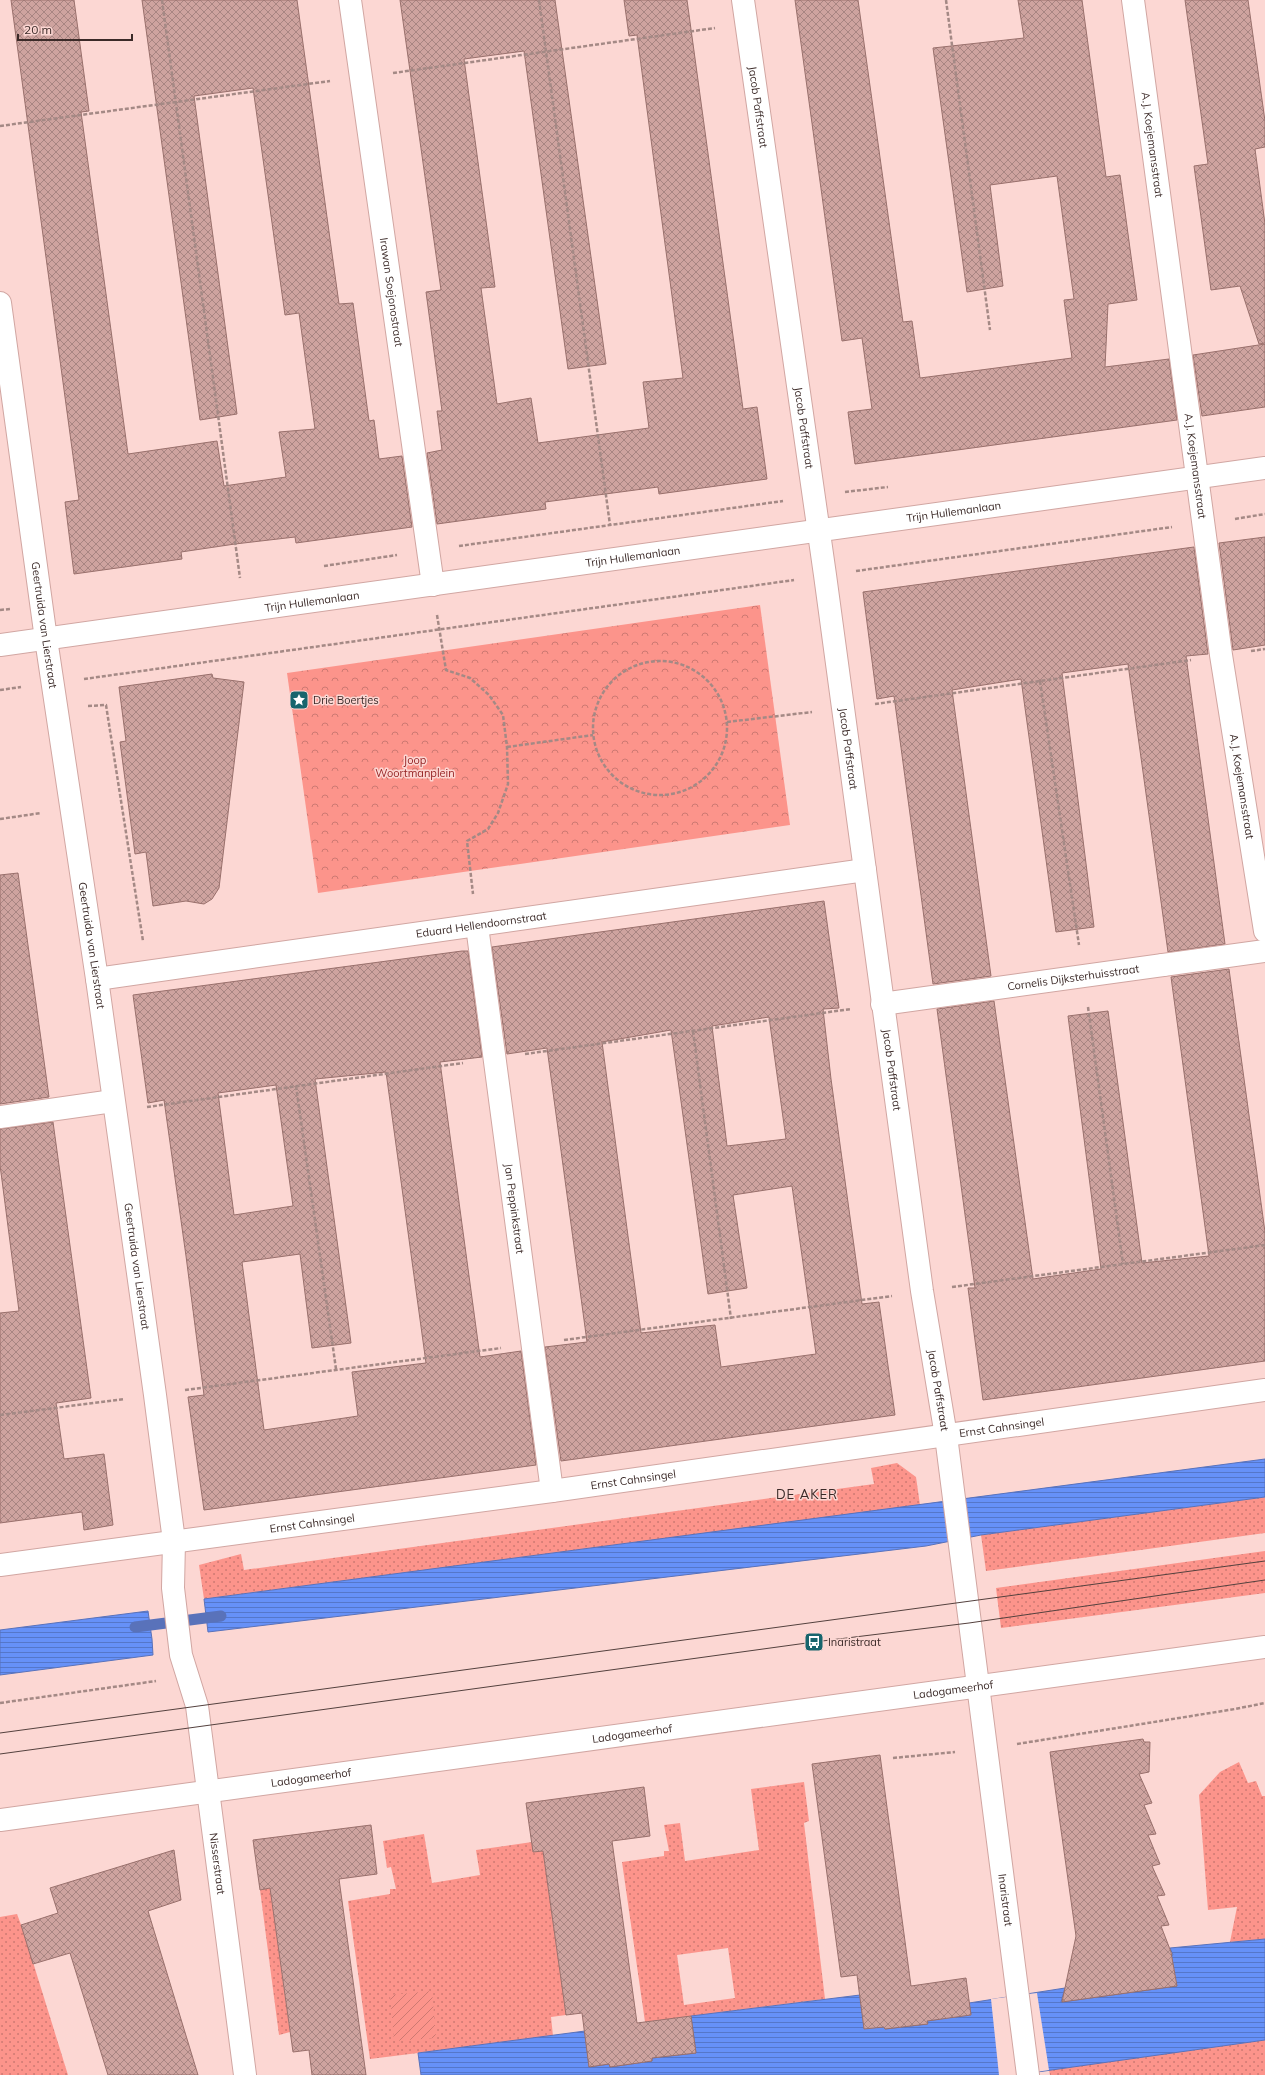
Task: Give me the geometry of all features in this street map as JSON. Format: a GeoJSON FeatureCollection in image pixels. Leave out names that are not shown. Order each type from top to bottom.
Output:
{"type":"FeatureCollection","features":[{"type":"Feature","properties":{"kind":"street","name":"Irawan Soejonostraat"},"geometry":{"type":"LineString","coordinates":[[350,0],[432,585]]}},
{"type":"Feature","properties":{"kind":"street","name":"Jacob Paffstraat"},"geometry":{"type":"LineString","coordinates":[[744,0],[819,531],[922,1291],[946,1436],[962,1557]]}},
{"type":"Feature","properties":{"kind":"street","name":"A.J. Koejemansstraat"},"geometry":{"type":"LineString","coordinates":[[1133,0],[1221,655],[1265,931]]}},
{"type":"Feature","properties":{"kind":"street","name":"Geertruida van Lierstraat"},"geometry":{"type":"LineString","coordinates":[[0,303],[46,639],[97,979],[155,1395],[174,1541],[173,1588],[180,1655]]}},
{"type":"Feature","properties":{"kind":"street","name":"Trijn Hullemanlaan"},"geometry":{"type":"LineString","coordinates":[[0,645],[1265,468]]}},
{"type":"Feature","properties":{"kind":"street","name":"Eduard Hellendoornstraat"},"geometry":{"type":"LineString","coordinates":[[97,979],[865,870]]}},
{"type":"Feature","properties":{"kind":"street","name":"Jan Peppinkstraat"},"geometry":{"type":"LineString","coordinates":[[477,926],[531,1344],[552,1491]]}},
{"type":"Feature","properties":{"kind":"street","name":"Cornelis Dijksterhuisstraat"},"geometry":{"type":"LineString","coordinates":[[882,1004],[1265,951]]}},
{"type":"Feature","properties":{"kind":"street"},"geometry":{"type":"LineString","coordinates":[[0,1117],[113,1101]]}},
{"type":"Feature","properties":{"kind":"street","name":"Ernst Cahnsingel"},"geometry":{"type":"LineString","coordinates":[[0,1565],[552,1491],[1265,1390]]}},
{"type":"Feature","properties":{"kind":"street","name":"Inaristraat"},"geometry":{"type":"LineString","coordinates":[[962,1557],[1028,2075]]}},
{"type":"Feature","properties":{"kind":"street","name":"Ladogameerhof"},"geometry":{"type":"LineString","coordinates":[[0,1820],[978,1688],[1265,1647]]}},
{"type":"Feature","properties":{"kind":"street","name":"Nisserstraat"},"geometry":{"type":"LineString","coordinates":[[180,1655],[189,1676],[197,1706],[244,2075]]}},
{"type":"Feature","properties":{"kind":"path"},"geometry":{"type":"LineString","coordinates":[[162,0],[240,578]]}},
{"type":"Feature","properties":{"kind":"path"},"geometry":{"type":"LineString","coordinates":[[539,0],[610,525]]}},
{"type":"Feature","properties":{"kind":"path"},"geometry":{"type":"LineString","coordinates":[[946,0],[990,330]]}},
{"type":"Feature","properties":{"kind":"path"},"geometry":{"type":"LineString","coordinates":[[0,690],[1265,514]]}},
{"type":"Feature","properties":{"kind":"path"},"geometry":{"type":"LineString","coordinates":[[432,585],[446,670],[470,678],[489,694],[503,715],[507,746],[508,784],[498,813],[488,829],[467,841],[477,926]]}},
{"type":"Feature","properties":{"kind":"path"},"geometry":{"type":"LineString","coordinates":[[727,722],[843,708],[1265,649]]}},
{"type":"Feature","properties":{"kind":"path"},"geometry":{"type":"LineString","coordinates":[[660,661],[691,668],[710,683],[720,698],[727,722],[723,753],[712,772],[691,788],[668,795],[655,796],[634,791],[610,773],[601,760],[593,735],[597,705],[606,688],[622,672],[644,663],[660,661]]}},
{"type":"Feature","properties":{"kind":"path"},"geometry":{"type":"LineString","coordinates":[[56,707],[106,705],[148,972]]}},
{"type":"Feature","properties":{"kind":"path"},"geometry":{"type":"LineString","coordinates":[[507,746],[593,735]]}},
{"type":"Feature","properties":{"kind":"path"},"geometry":{"type":"LineString","coordinates":[[0,819],[72,809]]}},
{"type":"Feature","properties":{"kind":"path"},"geometry":{"type":"LineString","coordinates":[[693,1031],[731,1319]]}},
{"type":"Feature","properties":{"kind":"path"},"geometry":{"type":"LineString","coordinates":[[296,1086],[336,1369]]}},
{"type":"Feature","properties":{"kind":"path"},"geometry":{"type":"LineString","coordinates":[[0,1416],[336,1369],[731,1319],[922,1291],[1265,1245]]}},
{"type":"Feature","properties":{"kind":"path"},"geometry":{"type":"LineString","coordinates":[[0,1703],[189,1676]]}},
{"type":"Feature","properties":{"kind":"path"},"geometry":{"type":"LineString","coordinates":[[893,1758],[986,1749],[1235,1710],[1265,1702]]}},
{"type":"Feature","properties":{"kind":"green space","name":"Joop Woortmanplein"},"geometry":{"type":"Polygon","coordinates":[[[760,605],[790,825],[318,893],[287,673],[760,605]]]}},
{"type":"Feature","properties":{"kind":"green space"},"geometry":{"type":"Polygon","coordinates":[[[897,1463],[916,1477],[920,1505],[204,1599],[199,1565],[241,1554],[244,1570],[874,1484],[871,1468],[897,1463]]]}},
{"type":"Feature","properties":{"kind":"green space"},"geometry":{"type":"Polygon","coordinates":[[[1265,1497],[1265,1533],[986,1571],[981,1535],[1265,1497]]]}},
{"type":"Feature","properties":{"kind":"green space"},"geometry":{"type":"Polygon","coordinates":[[[1265,1551],[1265,1593],[1001,1628],[996,1588],[1265,1551]]]}},
{"type":"Feature","properties":{"kind":"green space"},"geometry":{"type":"Polygon","coordinates":[[[1239,1762],[1248,1783],[1256,1781],[1262,1796],[1265,1796],[1265,1939],[1230,1942],[1237,1907],[1208,1910],[1199,1795],[1220,1772],[1239,1762]]]}},
{"type":"Feature","properties":{"kind":"green space"},"geometry":{"type":"Polygon","coordinates":[[[804,1782],[809,1821],[804,1823],[825,1999],[645,2022],[622,1862],[664,1856],[664,1851],[669,1851],[664,1825],[680,1823],[685,1861],[759,1850],[751,1789],[804,1782]],[[728,1948],[677,1955],[684,2005],[735,1998],[728,1948]]]}},
{"type":"Feature","properties":{"kind":"green space"},"geometry":{"type":"Polygon","coordinates":[[[424,1834],[432,1883],[480,1875],[476,1850],[532,1842],[533,1852],[543,1851],[566,2015],[551,2017],[553,2036],[370,2059],[348,1901],[390,1894],[390,1889],[396,1889],[391,1867],[387,1868],[383,1841],[424,1834]]]}},
{"type":"Feature","properties":{"kind":"green space"},"geometry":{"type":"Polygon","coordinates":[[[270,1888],[290,2032],[279,2035],[260,1890],[270,1888]]]}},
{"type":"Feature","properties":{"kind":"green space"},"geometry":{"type":"Polygon","coordinates":[[[17,1914],[68,2075],[0,2075],[0,1917],[17,1914]]]}},
{"type":"Feature","properties":{"kind":"green space"},"geometry":{"type":"Polygon","coordinates":[[[432,1991],[436,2038],[394,2041],[390,1995],[432,1991]]]}},
{"type":"Feature","properties":{"kind":"green space"},"geometry":{"type":"Polygon","coordinates":[[[1265,2040],[1265,2075],[1050,2075],[1049,2070],[1265,2040]]]}},
{"type":"Feature","properties":{"kind":"water"},"geometry":{"type":"Polygon","coordinates":[[[1265,1459],[1265,1497],[981,1535],[926,1546],[208,1632],[204,1599],[1265,1459]]]}},
{"type":"Feature","properties":{"kind":"water"},"geometry":{"type":"Polygon","coordinates":[[[148,1611],[153,1655],[0,1675],[0,1630],[148,1611]]]}},
{"type":"Feature","properties":{"kind":"water"},"geometry":{"type":"Polygon","coordinates":[[[1265,1939],[1265,2040],[1016,2075],[421,2075],[418,2053],[585,2031],[589,2067],[609,2064],[610,2067],[652,2061],[652,2058],[696,2053],[691,2016],[860,1995],[885,2029],[927,2024],[927,2021],[971,2014],[969,2003],[1065,1988],[1061,2002],[1177,1986],[1165,1957],[1173,1955],[1170,1948],[1265,1939]]]}},
{"type":"Feature","properties":{"kind":"pier"},"geometry":{"type":"Polygon","coordinates":[[[1037,1993],[1049,2070],[1016,2075],[999,2075],[991,1999],[1037,1993]]]}},
{"type":"Feature","properties":{"kind":"building"},"geometry":{"type":"Polygon","coordinates":[[[11,0],[74,0],[89,111],[81,112],[128,454],[217,441],[224,486],[286,477],[279,432],[315,429],[299,313],[285,315],[253,88],[194,96],[237,414],[200,420],[142,0],[297,0],[339,304],[353,303],[369,421],[374,420],[379,459],[402,456],[412,527],[296,543],[295,537],[235,544],[181,552],[182,559],[74,574],[65,502],[79,500],[11,0]]]}},
{"type":"Feature","properties":{"kind":"building"},"geometry":{"type":"Polygon","coordinates":[[[400,0],[555,0],[606,364],[568,369],[524,51],[464,59],[495,287],[481,288],[497,404],[531,398],[538,443],[649,428],[643,382],[683,378],[637,35],[629,36],[624,0],[687,0],[743,409],[757,407],[767,479],[659,494],[658,487],[545,502],[546,509],[437,524],[427,453],[442,450],[437,411],[442,411],[426,292],[441,290],[400,0]]]}},
{"type":"Feature","properties":{"kind":"building"},"geometry":{"type":"Polygon","coordinates":[[[795,0],[858,0],[903,322],[912,321],[920,378],[1072,358],[1064,300],[1074,299],[1057,176],[990,185],[1003,286],[967,292],[933,48],[1024,38],[1018,0],[1082,0],[1106,177],[1120,175],[1137,300],[1108,304],[1105,367],[1169,359],[1177,420],[855,464],[848,412],[872,409],[862,338],[842,341],[795,0]]]}},
{"type":"Feature","properties":{"kind":"building"},"geometry":{"type":"Polygon","coordinates":[[[1185,0],[1248,0],[1265,121],[1265,147],[1255,149],[1265,224],[1265,343],[1259,344],[1240,286],[1211,290],[1194,166],[1208,164],[1185,0]]]}},
{"type":"Feature","properties":{"kind":"building"},"geometry":{"type":"Polygon","coordinates":[[[1265,344],[1265,407],[1202,416],[1193,355],[1265,344]]]}},
{"type":"Feature","properties":{"kind":"building"},"geometry":{"type":"Polygon","coordinates":[[[1265,537],[1265,645],[1233,650],[1219,543],[1265,537]]]}},
{"type":"Feature","properties":{"kind":"building"},"geometry":{"type":"Polygon","coordinates":[[[1194,547],[1208,654],[1186,656],[1225,944],[1168,952],[1128,664],[1069,672],[1062,673],[1094,927],[1056,932],[1021,679],[952,690],[991,976],[933,984],[894,696],[877,699],[863,592],[1194,547]]]}},
{"type":"Feature","properties":{"kind":"building"},"geometry":{"type":"Polygon","coordinates":[[[212,674],[213,678],[244,682],[219,888],[212,899],[204,904],[186,901],[153,906],[146,852],[135,854],[120,742],[126,741],[119,687],[212,674]]]}},
{"type":"Feature","properties":{"kind":"building"},"geometry":{"type":"Polygon","coordinates":[[[18,873],[49,1097],[0,1104],[0,875],[18,873]]]}},
{"type":"Feature","properties":{"kind":"building"},"geometry":{"type":"Polygon","coordinates":[[[824,901],[839,1008],[823,1009],[831,1079],[862,1304],[879,1302],[895,1415],[561,1461],[545,1347],[587,1342],[547,1048],[507,1054],[492,947],[824,901]],[[769,1017],[712,1026],[727,1146],[786,1139],[769,1017]],[[671,1030],[602,1042],[641,1333],[715,1325],[721,1367],[816,1354],[792,1186],[733,1195],[747,1288],[708,1294],[671,1030]]]}},
{"type":"Feature","properties":{"kind":"building"},"geometry":{"type":"Polygon","coordinates":[[[468,951],[482,1057],[440,1062],[480,1357],[521,1351],[536,1465],[204,1510],[188,1397],[204,1395],[186,1256],[164,1100],[148,1103],[133,995],[468,951]],[[386,1072],[315,1079],[351,1343],[312,1348],[300,1254],[242,1262],[264,1430],[358,1416],[352,1372],[426,1363],[386,1072]],[[276,1085],[218,1093],[234,1215],[293,1206],[276,1085]]]}},
{"type":"Feature","properties":{"kind":"building"},"geometry":{"type":"Polygon","coordinates":[[[1229,969],[1265,1232],[1265,1361],[983,1400],[968,1288],[975,1288],[937,1009],[994,1001],[1033,1279],[1101,1269],[1068,1016],[1108,1011],[1142,1263],[1209,1256],[1171,977],[1229,969]]]}},
{"type":"Feature","properties":{"kind":"building"},"geometry":{"type":"Polygon","coordinates":[[[53,1122],[91,1398],[56,1403],[64,1459],[104,1454],[113,1525],[84,1530],[82,1512],[0,1523],[0,1313],[19,1311],[0,1165],[0,1129],[53,1122]]]}},
{"type":"Feature","properties":{"kind":"building"},"geometry":{"type":"Polygon","coordinates":[[[1143,1739],[1144,1742],[1150,1742],[1149,1772],[1139,1774],[1152,1803],[1144,1805],[1156,1834],[1148,1835],[1160,1864],[1152,1866],[1165,1895],[1157,1896],[1169,1925],[1161,1926],[1171,1952],[1177,1986],[1062,2002],[1076,1936],[1050,1752],[1143,1739]]]}},
{"type":"Feature","properties":{"kind":"building"},"geometry":{"type":"Polygon","coordinates":[[[880,1755],[911,1986],[966,1978],[971,2015],[927,2021],[928,2024],[885,2029],[884,2027],[864,2029],[857,1975],[841,1977],[812,1764],[880,1755]]]}},
{"type":"Feature","properties":{"kind":"building"},"geometry":{"type":"Polygon","coordinates":[[[644,1787],[650,1836],[612,1841],[637,2023],[691,2016],[696,2053],[652,2058],[652,2061],[610,2067],[609,2064],[589,2067],[582,2013],[566,2015],[543,1851],[533,1852],[526,1803],[644,1787]]]}},
{"type":"Feature","properties":{"kind":"building"},"geometry":{"type":"Polygon","coordinates":[[[371,1825],[377,1874],[339,1879],[366,2075],[312,2075],[309,2050],[293,2052],[270,1888],[260,1890],[253,1840],[371,1825]]]}},
{"type":"Feature","properties":{"kind":"building"},"geometry":{"type":"Polygon","coordinates":[[[174,1850],[181,1900],[148,1911],[198,2075],[108,2075],[70,1953],[33,1964],[21,1925],[58,1913],[50,1888],[174,1850]]]}},
{"type":"Feature","properties":{"kind":"waterway"},"geometry":{"type":"LineString","coordinates":[[135,1627],[221,1616]]}},
{"type":"Feature","properties":{"kind":"tram line"},"geometry":{"type":"LineString","coordinates":[[0,1733],[1265,1561]]}},
{"type":"Feature","properties":{"kind":"tram line"},"geometry":{"type":"LineString","coordinates":[[0,1754],[814,1642],[969,1623],[1265,1580]]}},
{"type":"Feature","properties":{"kind":"place","name":"Drie Boertjes"},"geometry":{"type":"Point","coordinates":[299,700]}},
{"type":"Feature","properties":{"kind":"place","name":"Inaristraat"},"geometry":{"type":"Point","coordinates":[814,1642]}},
{"type":"Feature","properties":{"kind":"district","name":"DE AKER"},"geometry":{"type":"Point","coordinates":[807,1494]}}]}
